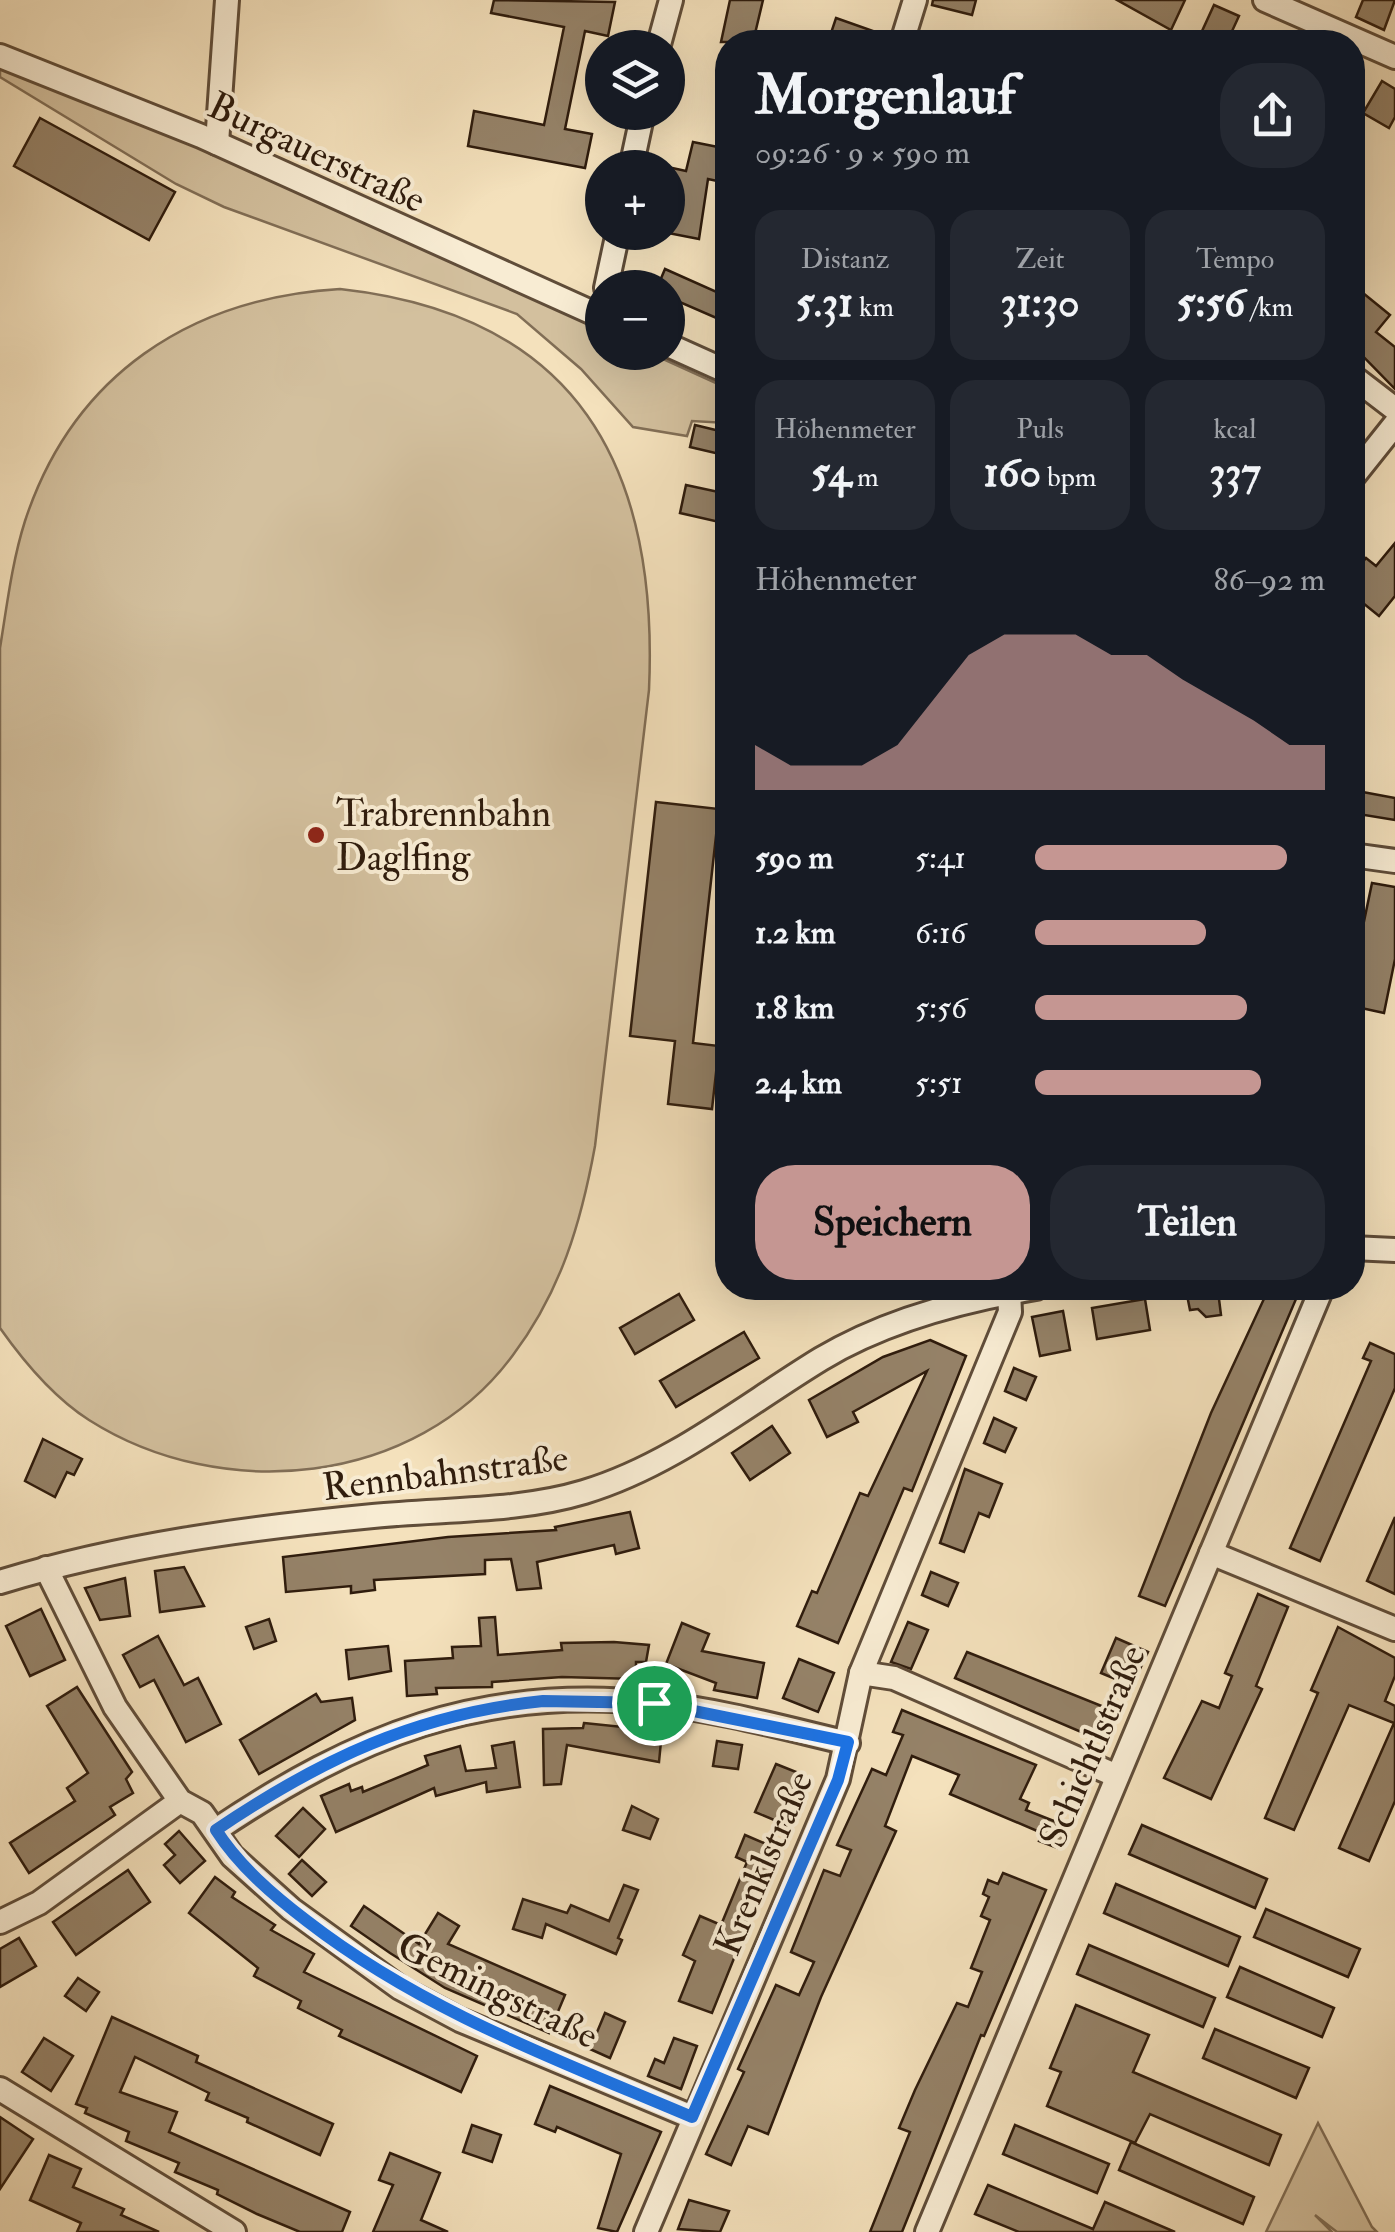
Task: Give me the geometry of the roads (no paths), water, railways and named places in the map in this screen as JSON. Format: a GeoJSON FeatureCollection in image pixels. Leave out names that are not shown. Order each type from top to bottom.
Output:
{"type":"FeatureCollection","features":[{"type":"Feature","properties":{"kind":"street"},"geometry":{"type":"LineString","coordinates":[[217,143],[227,0]]}},
{"type":"Feature","properties":{"kind":"street"},"geometry":{"type":"LineString","coordinates":[[663,30],[671,0]]}},
{"type":"Feature","properties":{"kind":"street"},"geometry":{"type":"LineString","coordinates":[[906,30],[915,0]]}},
{"type":"Feature","properties":{"kind":"street"},"geometry":{"type":"LineString","coordinates":[[1265,0],[1333,30]]}},
{"type":"Feature","properties":{"kind":"street"},"geometry":{"type":"LineString","coordinates":[[1365,44],[1395,57]]}},
{"type":"Feature","properties":{"kind":"street","name":"Burgauerstraße"},"geometry":{"type":"LineString","coordinates":[[0,56],[217,143],[585,305]]}},
{"type":"Feature","properties":{"kind":"street"},"geometry":{"type":"LineString","coordinates":[[685,353],[715,366]]}},
{"type":"Feature","properties":{"kind":"street"},"geometry":{"type":"LineString","coordinates":[[1365,386],[1395,408]]}},
{"type":"Feature","properties":{"kind":"street"},"geometry":{"type":"LineString","coordinates":[[1365,462],[1395,424]]}},
{"type":"Feature","properties":{"kind":"street"},"geometry":{"type":"LineString","coordinates":[[1365,857],[1395,860]]}},
{"type":"Feature","properties":{"kind":"street"},"geometry":{"type":"LineString","coordinates":[[1365,1249],[1395,1250]]}},
{"type":"Feature","properties":{"kind":"street","name":"Rennbahnstraße"},"geometry":{"type":"LineString","coordinates":[[0,1582],[46,1568],[190,1540],[335,1520],[539,1502],[582,1493],[623,1478],[704,1435],[824,1358],[870,1335],[976,1300]]}},
{"type":"Feature","properties":{"kind":"street","name":"Krenklstraße"},"geometry":{"type":"LineString","coordinates":[[646,2232],[838,1780],[862,1672],[1010,1312],[1009,1300]]}},
{"type":"Feature","properties":{"kind":"street","name":"Schichtlstraße"},"geometry":{"type":"LineString","coordinates":[[927,2232],[1317,1300]]}},
{"type":"Feature","properties":{"kind":"street"},"geometry":{"type":"LineString","coordinates":[[1211,1552],[1395,1630]]}},
{"type":"Feature","properties":{"kind":"street","name":"Gemingstraße"},"geometry":{"type":"LineString","coordinates":[[46,1568],[115,1707],[180,1802],[202,1813],[232,1856],[291,1909],[400,1988],[460,2020],[692,2117]]}},
{"type":"Feature","properties":{"kind":"street"},"geometry":{"type":"LineString","coordinates":[[862,1672],[894,1678],[1117,1776]]}},
{"type":"Feature","properties":{"kind":"street"},"geometry":{"type":"LineString","coordinates":[[216,1830],[291,1780],[350,1750],[400,1730],[484,1707],[543,1701],[654,1703],[848,1742]]}},
{"type":"Feature","properties":{"kind":"street"},"geometry":{"type":"LineString","coordinates":[[0,1922],[39,1903],[180,1802]]}},
{"type":"Feature","properties":{"kind":"street"},"geometry":{"type":"LineString","coordinates":[[86,1840],[98,1860]]}},
{"type":"Feature","properties":{"kind":"street"},"geometry":{"type":"LineString","coordinates":[[0,2089],[234,2232]]}},
{"type":"Feature","properties":{"kind":"place","name":"Trabrennbahn Daglfing"},"geometry":{"type":"Point","coordinates":[316,835]}}]}
